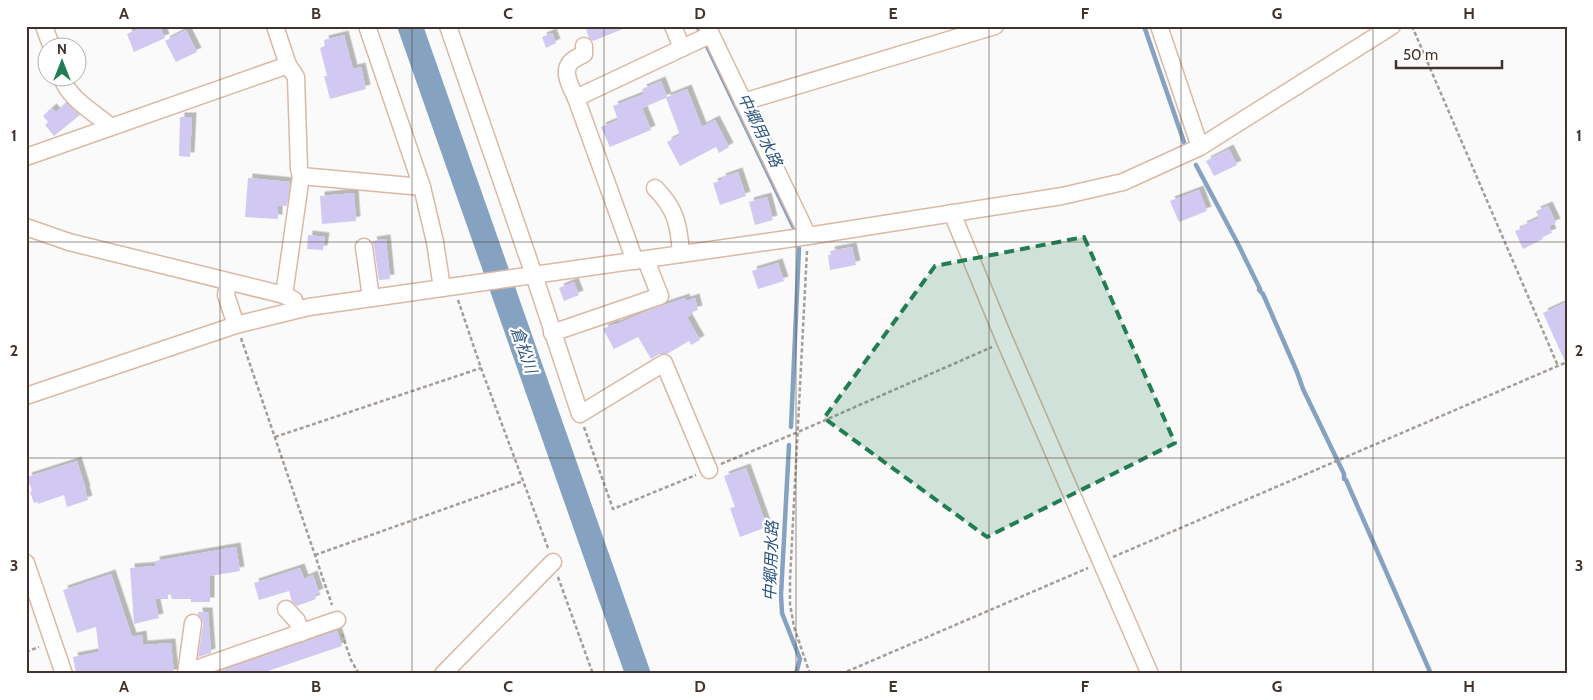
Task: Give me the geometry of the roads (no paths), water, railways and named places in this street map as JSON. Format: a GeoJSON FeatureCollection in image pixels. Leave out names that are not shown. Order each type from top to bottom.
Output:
{"type":"FeatureCollection","features":[{"type":"Feature","properties":{"kind":"street"},"geometry":{"type":"LineString","coordinates":[[44,26],[48,38]]}},
{"type":"Feature","properties":{"kind":"street"},"geometry":{"type":"LineString","coordinates":[[275,26],[288,65],[296,76],[300,176],[284,295]]}},
{"type":"Feature","properties":{"kind":"street"},"geometry":{"type":"LineString","coordinates":[[448,26],[580,414],[664,363],[709,470]]}},
{"type":"Feature","properties":{"kind":"street"},"geometry":{"type":"LineString","coordinates":[[673,26],[682,48]]}},
{"type":"Feature","properties":{"kind":"street"},"geometry":{"type":"LineString","coordinates":[[743,102],[995,26]]}},
{"type":"Feature","properties":{"kind":"street"},"geometry":{"type":"LineString","coordinates":[[1159,26],[1200,147]]}},
{"type":"Feature","properties":{"kind":"street"},"geometry":{"type":"LineString","coordinates":[[26,396],[236,325],[309,307],[808,236],[1062,196],[1123,182],[1200,147],[1392,26]]}},
{"type":"Feature","properties":{"kind":"street"},"geometry":{"type":"LineString","coordinates":[[576,98],[682,48],[709,30],[808,236]]}},
{"type":"Feature","properties":{"kind":"street"},"geometry":{"type":"LineString","coordinates":[[363,31],[436,242],[448,287]]}},
{"type":"Feature","properties":{"kind":"street"},"geometry":{"type":"LineString","coordinates":[[552,332],[660,296],[640,260],[568,80],[568,66],[572,61],[584,54],[584,46]]}},
{"type":"Feature","properties":{"kind":"street"},"geometry":{"type":"LineString","coordinates":[[26,157],[288,65]]}},
{"type":"Feature","properties":{"kind":"street"},"geometry":{"type":"LineString","coordinates":[[67,88],[73,96],[112,127]]}},
{"type":"Feature","properties":{"kind":"street"},"geometry":{"type":"LineString","coordinates":[[300,176],[416,186]]}},
{"type":"Feature","properties":{"kind":"street"},"geometry":{"type":"LineString","coordinates":[[655,188],[665,198],[674,212],[679,230],[681,254]]}},
{"type":"Feature","properties":{"kind":"street"},"geometry":{"type":"LineString","coordinates":[[952,213],[1005,341],[1150,674]]}},
{"type":"Feature","properties":{"kind":"street"},"geometry":{"type":"LineString","coordinates":[[26,227],[69,242],[284,295],[309,307]]}},
{"type":"Feature","properties":{"kind":"street"},"geometry":{"type":"LineString","coordinates":[[364,247],[371,298]]}},
{"type":"Feature","properties":{"kind":"street"},"geometry":{"type":"LineString","coordinates":[[228,282],[226,295],[236,325]]}},
{"type":"Feature","properties":{"kind":"street"},"geometry":{"type":"LineString","coordinates":[[443,674],[554,562]]}},
{"type":"Feature","properties":{"kind":"street"},"geometry":{"type":"LineString","coordinates":[[26,563],[64,674]]}},
{"type":"Feature","properties":{"kind":"street"},"geometry":{"type":"LineString","coordinates":[[286,609],[297,621],[301,633]]}},
{"type":"Feature","properties":{"kind":"street"},"geometry":{"type":"LineString","coordinates":[[193,623],[187,673],[337,620]]}},
{"type":"Feature","properties":{"kind":"waterway","name":"倉松川"},"geometry":{"type":"LineString","coordinates":[[410,26],[638,674]]}},
{"type":"Feature","properties":{"kind":"waterway","name":"中郷用水路"},"geometry":{"type":"LineString","coordinates":[[697,26],[701,33]]}},
{"type":"Feature","properties":{"kind":"waterway"},"geometry":{"type":"LineString","coordinates":[[1144,26],[1184,142]]}},
{"type":"Feature","properties":{"kind":"waterway","name":"中郷用水路"},"geometry":{"type":"LineString","coordinates":[[705,42],[794,228]]}},
{"type":"Feature","properties":{"kind":"waterway"},"geometry":{"type":"LineString","coordinates":[[1196,165],[1238,244],[1259,290],[1263,294],[1303,389],[1344,474],[1344,479],[1431,674]]}},
{"type":"Feature","properties":{"kind":"waterway","name":"中郷用水路"},"geometry":{"type":"LineString","coordinates":[[791,427],[799,248]]}},
{"type":"Feature","properties":{"kind":"waterway","name":"中郷用水路"},"geometry":{"type":"LineString","coordinates":[[789,445],[781,595],[782,613],[800,659],[796,674]]}}]}
